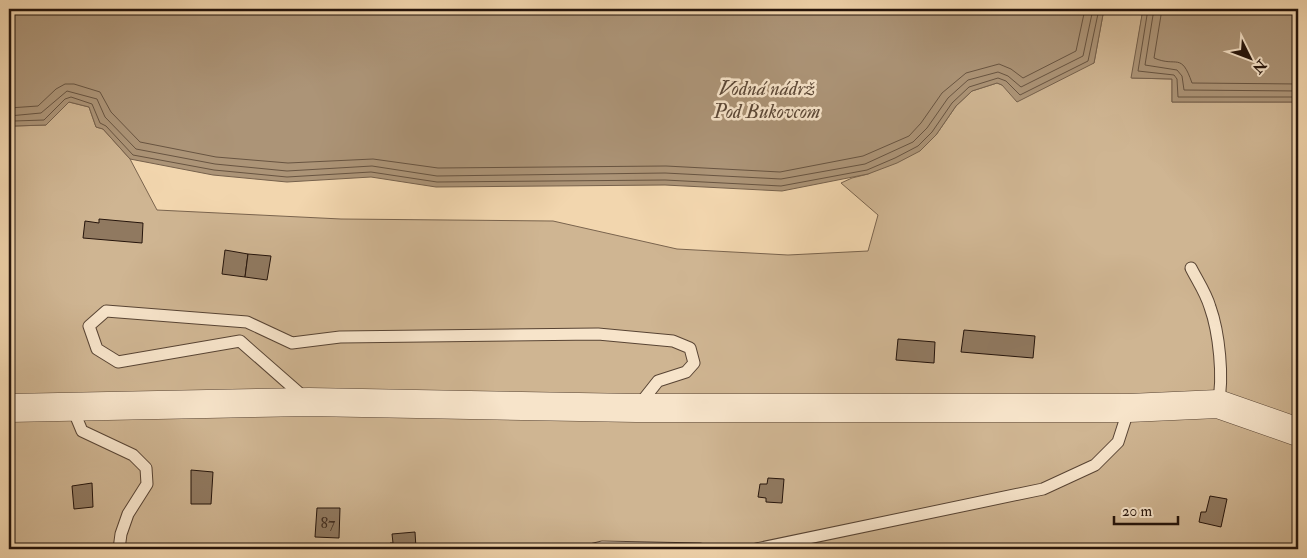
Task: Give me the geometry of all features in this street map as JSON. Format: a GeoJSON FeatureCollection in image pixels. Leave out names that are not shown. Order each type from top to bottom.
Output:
{"type":"FeatureCollection","features":[{"type":"Feature","properties":{"kind":"street"},"geometry":{"type":"LineString","coordinates":[[9,408],[309,402],[636,408],[1129,408],[1218,404],[1298,432]]}},
{"type":"Feature","properties":{"kind":"lane"},"geometry":{"type":"LineString","coordinates":[[1191,268],[1210,307],[1218,350],[1221,392],[1218,404]]}},
{"type":"Feature","properties":{"kind":"lane"},"geometry":{"type":"LineString","coordinates":[[309,402],[240,341],[118,362],[97,349],[89,326],[106,311],[247,322],[292,343],[340,337],[598,334],[673,341],[690,348],[694,363],[686,372],[658,381],[636,408]]}},
{"type":"Feature","properties":{"kind":"lane"},"geometry":{"type":"LineString","coordinates":[[72,407],[82,432],[133,455],[146,468],[146,484],[128,514],[121,534],[119,549]]}},
{"type":"Feature","properties":{"kind":"lane"},"geometry":{"type":"LineString","coordinates":[[756,549],[1044,489],[1095,465],[1118,442],[1129,408]]}},
{"type":"Feature","properties":{"kind":"lane"},"geometry":{"type":"LineString","coordinates":[[594,549],[602,547],[700,549]]}},
{"type":"Feature","properties":{"kind":"shaded area"},"geometry":{"type":"Polygon","coordinates":[[[1104,9],[1143,9],[1132,78],[1172,79],[1172,102],[1298,102],[1298,549],[9,549],[9,130],[14,126],[46,125],[69,102],[89,107],[96,127],[103,129],[130,159],[157,210],[341,219],[553,221],[677,249],[788,255],[868,251],[878,215],[841,183],[868,174],[936,135],[956,106],[972,91],[997,83],[1002,85],[1094,63],[1104,9]]]}},
{"type":"Feature","properties":{"kind":"water","name":"Vodná nádrž Pod Bukovcom"},"geometry":{"type":"Polygon","coordinates":[[[9,9],[1104,9],[1094,63],[1017,102],[1002,85],[997,83],[972,91],[956,106],[936,135],[920,151],[897,163],[868,174],[782,191],[665,185],[436,187],[371,177],[287,182],[213,175],[130,159],[103,129],[96,127],[89,107],[69,102],[46,125],[14,126],[9,130],[9,9]]]}},
{"type":"Feature","properties":{"kind":"water"},"geometry":{"type":"Polygon","coordinates":[[[1143,9],[1298,9],[1298,102],[1172,102],[1172,79],[1131,78],[1143,9]]]}},
{"type":"Feature","properties":{"kind":"building"},"geometry":{"type":"Polygon","coordinates":[[[99,219],[143,223],[142,243],[83,238],[85,221],[99,223],[99,219]]]}},
{"type":"Feature","properties":{"kind":"building"},"geometry":{"type":"Polygon","coordinates":[[[225,250],[248,254],[245,277],[222,274],[225,250]]]}},
{"type":"Feature","properties":{"kind":"building"},"geometry":{"type":"Polygon","coordinates":[[[248,254],[271,256],[267,280],[245,277],[248,254]]]}},
{"type":"Feature","properties":{"kind":"building"},"geometry":{"type":"Polygon","coordinates":[[[964,330],[1035,336],[1033,358],[961,352],[964,330]]]}},
{"type":"Feature","properties":{"kind":"building"},"geometry":{"type":"Polygon","coordinates":[[[898,339],[935,342],[934,363],[896,360],[898,339]]]}},
{"type":"Feature","properties":{"kind":"building"},"geometry":{"type":"Polygon","coordinates":[[[191,470],[213,472],[211,504],[191,504],[191,470]]]}},
{"type":"Feature","properties":{"kind":"building"},"geometry":{"type":"Polygon","coordinates":[[[768,478],[784,479],[782,503],[766,502],[766,498],[758,497],[760,484],[767,484],[768,478]]]}},
{"type":"Feature","properties":{"kind":"building"},"geometry":{"type":"Polygon","coordinates":[[[92,483],[93,507],[74,509],[72,486],[92,483]]]}},
{"type":"Feature","properties":{"kind":"building"},"geometry":{"type":"Polygon","coordinates":[[[1210,496],[1227,499],[1221,527],[1199,522],[1201,512],[1206,512],[1210,496]]]}},
{"type":"Feature","properties":{"kind":"building"},"geometry":{"type":"Polygon","coordinates":[[[317,508],[340,508],[339,538],[315,537],[317,508]]]}},
{"type":"Feature","properties":{"kind":"building"},"geometry":{"type":"Polygon","coordinates":[[[415,532],[416,548],[427,547],[427,549],[391,549],[390,543],[393,543],[392,534],[415,532]]]}}]}
